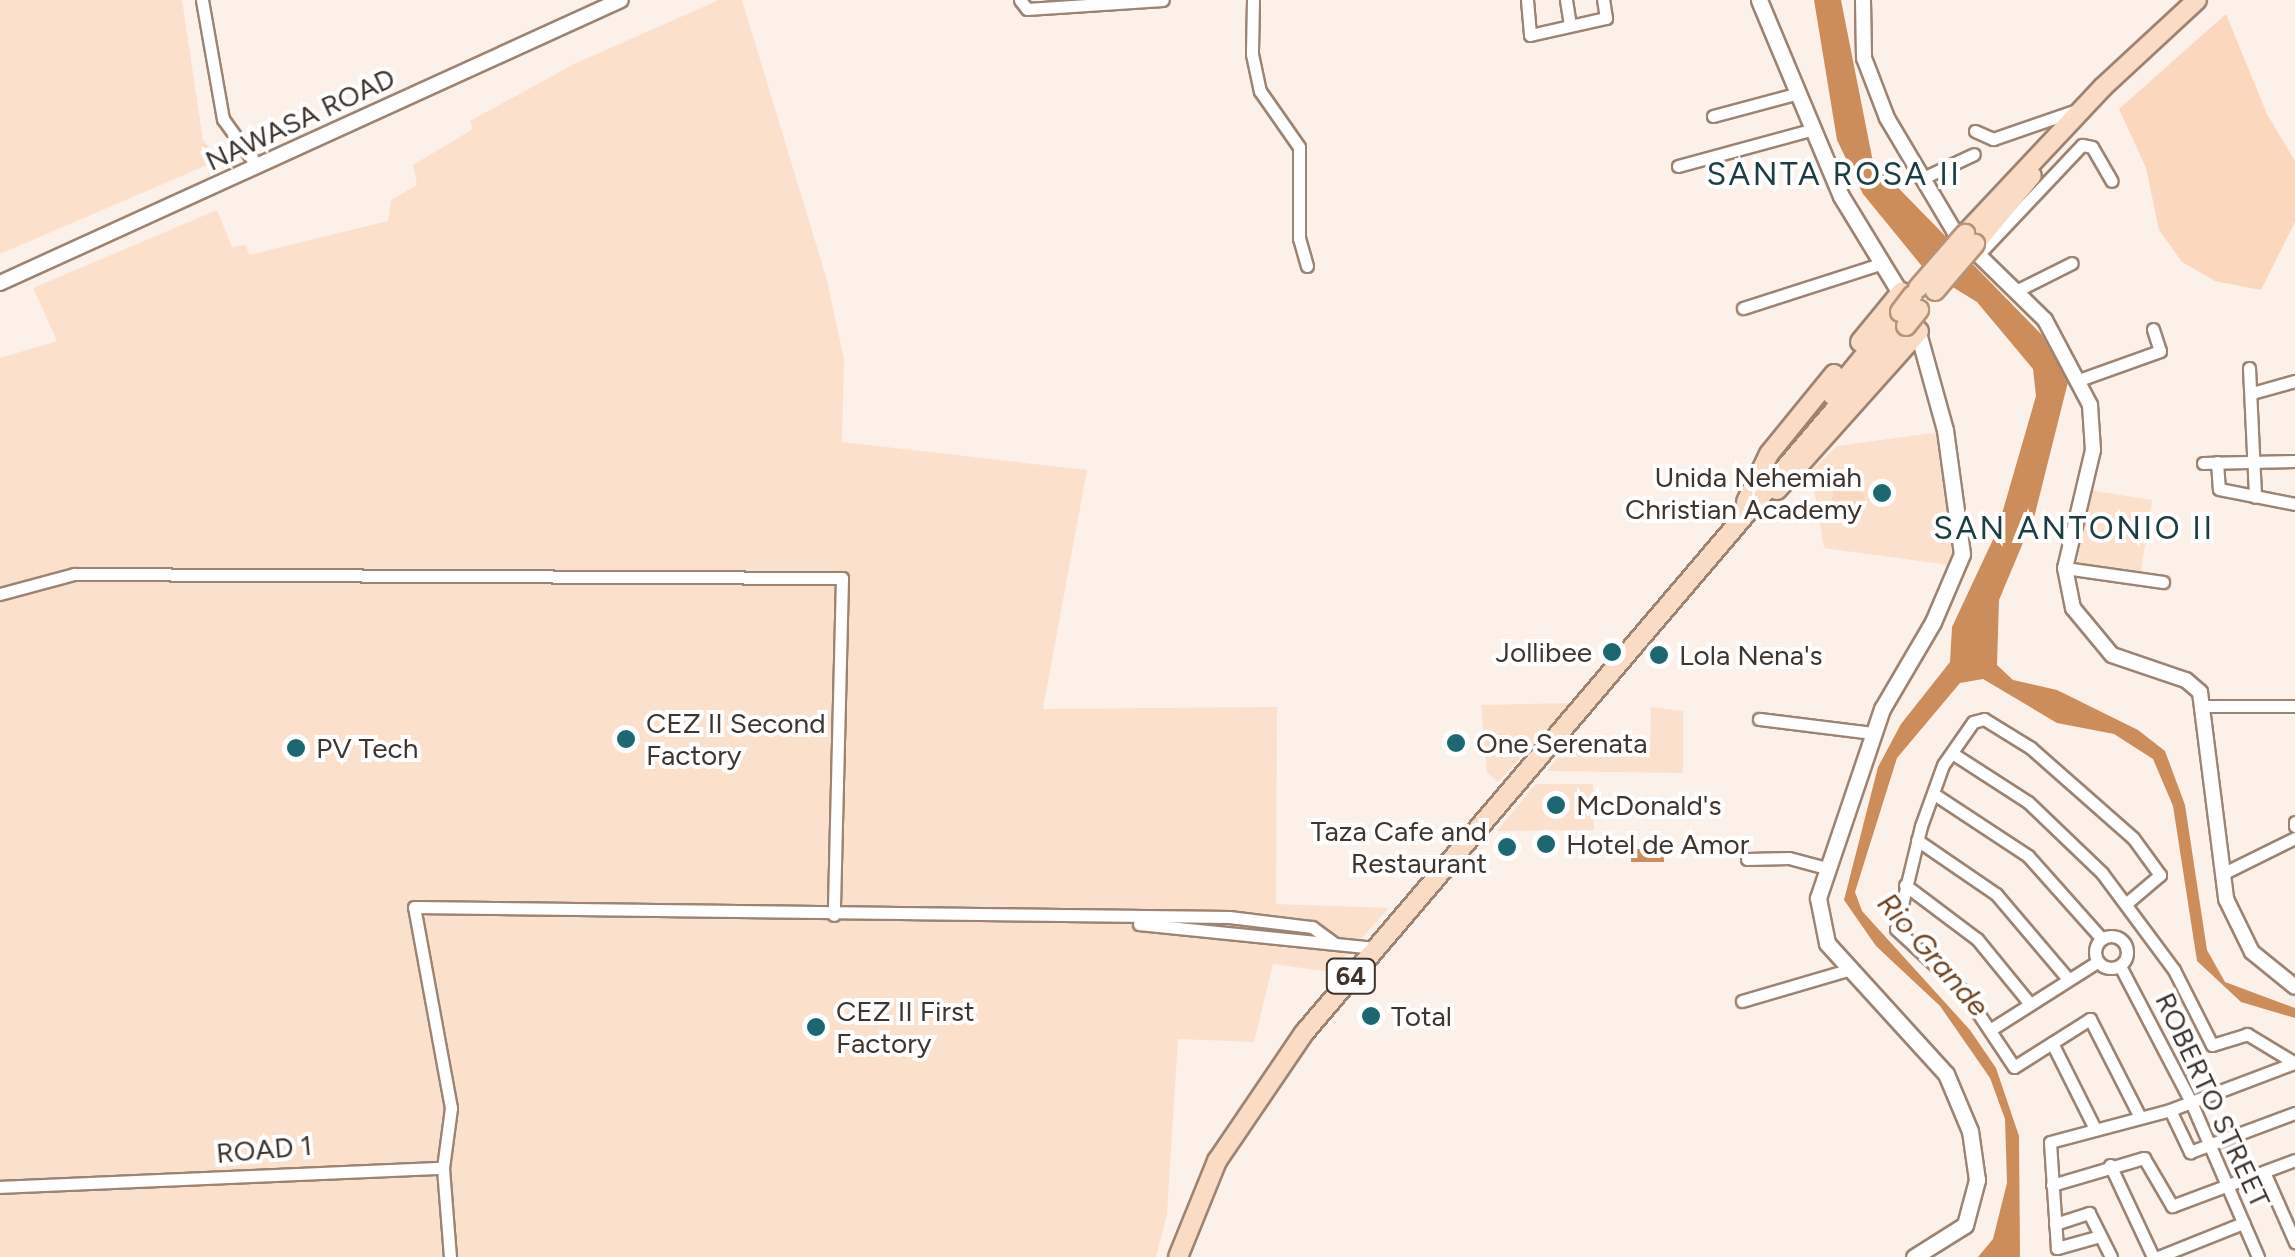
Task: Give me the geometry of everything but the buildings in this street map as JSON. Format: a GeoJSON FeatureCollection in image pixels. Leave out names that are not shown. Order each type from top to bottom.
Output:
{"type":"FeatureCollection","features":[{"type":"Feature","properties":{"kind":"main road"},"geometry":{"type":"LineString","coordinates":[[1759,0],[1841,196],[1883,262],[1917,295]]}},
{"type":"Feature","properties":{"kind":"main road","name":"64"},"geometry":{"type":"LineString","coordinates":[[1178,1257],[1195,1206],[1246,1114],[1375,948],[1908,323],[1917,295],[1972,245],[2084,108],[2198,0]]}},
{"type":"Feature","properties":{"kind":"main road"},"geometry":{"type":"LineString","coordinates":[[1914,1257],[1965,1225],[1977,1180],[1974,1148],[1946,1074],[1848,970],[1820,926],[1827,868],[1873,733],[1962,554],[1953,469],[1908,323],[1917,295]]}},
{"type":"Feature","properties":{"kind":"main road"},"geometry":{"type":"LineString","coordinates":[[1749,505],[1769,454],[1917,295]]}},
{"type":"Feature","properties":{"kind":"street"},"geometry":{"type":"LineString","coordinates":[[202,0],[223,119],[256,166]]}},
{"type":"Feature","properties":{"kind":"street","name":"NAWASA ROAD"},"geometry":{"type":"LineString","coordinates":[[0,283],[620,0]]}},
{"type":"Feature","properties":{"kind":"street"},"geometry":{"type":"LineString","coordinates":[[1020,0],[1027,8],[1163,0]]}},
{"type":"Feature","properties":{"kind":"street"},"geometry":{"type":"LineString","coordinates":[[1253,0],[1260,91],[1299,147],[1299,238],[1308,266]]}},
{"type":"Feature","properties":{"kind":"street"},"geometry":{"type":"LineString","coordinates":[[1526,0],[1530,35],[1606,18],[1603,0]]}},
{"type":"Feature","properties":{"kind":"street"},"geometry":{"type":"LineString","coordinates":[[1566,0],[1570,25]]}},
{"type":"Feature","properties":{"kind":"street"},"geometry":{"type":"LineString","coordinates":[[1863,0],[1864,58],[1872,85],[1923,178],[1972,245],[2018,290],[2080,380],[2090,405],[2093,450],[2065,568],[2073,608],[2095,642],[2131,664],[2186,680],[2203,706],[2226,899],[2252,952],[2295,987]]}},
{"type":"Feature","properties":{"kind":"street"},"geometry":{"type":"LineString","coordinates":[[1713,116],[1799,94]]}},
{"type":"Feature","properties":{"kind":"street"},"geometry":{"type":"LineString","coordinates":[[1975,131],[1993,138],[2084,108]]}},
{"type":"Feature","properties":{"kind":"street"},"geometry":{"type":"LineString","coordinates":[[1678,166],[1814,129]]}},
{"type":"Feature","properties":{"kind":"street"},"geometry":{"type":"LineString","coordinates":[[1972,245],[2082,145],[2092,147],[2112,181]]}},
{"type":"Feature","properties":{"kind":"street"},"geometry":{"type":"LineString","coordinates":[[1923,178],[1974,154]]}},
{"type":"Feature","properties":{"kind":"street"},"geometry":{"type":"LineString","coordinates":[[1744,308],[1883,262]]}},
{"type":"Feature","properties":{"kind":"street"},"geometry":{"type":"LineString","coordinates":[[2018,290],[2072,263]]}},
{"type":"Feature","properties":{"kind":"street"},"geometry":{"type":"LineString","coordinates":[[2080,380],[2160,351],[2154,329]]}},
{"type":"Feature","properties":{"kind":"street"},"geometry":{"type":"LineString","coordinates":[[2249,368],[2255,497]]}},
{"type":"Feature","properties":{"kind":"street"},"geometry":{"type":"LineString","coordinates":[[2252,392],[2295,381]]}},
{"type":"Feature","properties":{"kind":"street"},"geometry":{"type":"LineString","coordinates":[[2203,462],[2295,461]]}},
{"type":"Feature","properties":{"kind":"street"},"geometry":{"type":"LineString","coordinates":[[2217,462],[2219,488],[2295,504]]}},
{"type":"Feature","properties":{"kind":"street"},"geometry":{"type":"LineString","coordinates":[[2065,568],[2163,582]]}},
{"type":"Feature","properties":{"kind":"street"},"geometry":{"type":"LineString","coordinates":[[0,594],[74,574],[842,578],[834,914]]}},
{"type":"Feature","properties":{"kind":"street"},"geometry":{"type":"LineString","coordinates":[[2203,706],[2295,706]]}},
{"type":"Feature","properties":{"kind":"street"},"geometry":{"type":"LineString","coordinates":[[1759,719],[1873,733]]}},
{"type":"Feature","properties":{"kind":"street"},"geometry":{"type":"LineString","coordinates":[[2128,902],[2158,880],[2158,869],[2064,772],[1984,719],[1972,722],[1952,753],[1917,840],[1896,929],[1949,974],[1992,1028],[2014,1067],[2090,1019],[2139,1115]]}},
{"type":"Feature","properties":{"kind":"street"},"geometry":{"type":"LineString","coordinates":[[1952,753],[2028,802],[2128,902],[2212,1046],[2247,1034],[2295,1063]]}},
{"type":"Feature","properties":{"kind":"street"},"geometry":{"type":"LineString","coordinates":[[1934,794],[2028,856],[2102,939]]}},
{"type":"Feature","properties":{"kind":"street"},"geometry":{"type":"LineString","coordinates":[[2222,874],[2295,838]]}},
{"type":"Feature","properties":{"kind":"street"},"geometry":{"type":"LineString","coordinates":[[1917,840],[1996,894],[2068,979]]}},
{"type":"Feature","properties":{"kind":"street"},"geometry":{"type":"LineString","coordinates":[[1747,858],[1789,858],[1827,868]]}},
{"type":"Feature","properties":{"kind":"street"},"geometry":{"type":"LineString","coordinates":[[1905,885],[1978,939],[2030,1004]]}},
{"type":"Feature","properties":{"kind":"street"},"geometry":{"type":"LineString","coordinates":[[450,1257],[443,1168],[450,1108],[414,907],[1115,920],[1274,919],[1312,926],[1334,944]]}},
{"type":"Feature","properties":{"kind":"street"},"geometry":{"type":"LineString","coordinates":[[1115,920],[1375,948]]}},
{"type":"Feature","properties":{"kind":"street"},"geometry":{"type":"LineString","coordinates":[[1992,1028],[2097,962],[2120,966],[2125,944],[2147,929]]}},
{"type":"Feature","properties":{"kind":"street"},"geometry":{"type":"LineString","coordinates":[[2102,939],[2112,936],[2125,944]]}},
{"type":"Feature","properties":{"kind":"street"},"geometry":{"type":"LineString","coordinates":[[2097,962],[2102,939]]}},
{"type":"Feature","properties":{"kind":"street","name":"ROBERTO STREET"},"geometry":{"type":"LineString","coordinates":[[2120,966],[2191,1102],[2258,1257]]}},
{"type":"Feature","properties":{"kind":"street"},"geometry":{"type":"LineString","coordinates":[[1742,1002],[1848,970]]}},
{"type":"Feature","properties":{"kind":"street"},"geometry":{"type":"LineString","coordinates":[[2052,1043],[2094,1127]]}},
{"type":"Feature","properties":{"kind":"street"},"geometry":{"type":"LineString","coordinates":[[2100,1236],[2057,1248],[2050,1142],[2139,1115],[2170,1110],[2295,1063]]}},
{"type":"Feature","properties":{"kind":"street"},"geometry":{"type":"LineString","coordinates":[[2170,1110],[2190,1152],[2295,1113]]}},
{"type":"Feature","properties":{"kind":"street"},"geometry":{"type":"LineString","coordinates":[[2052,1184],[2144,1158],[2172,1206],[2295,1160]]}},
{"type":"Feature","properties":{"kind":"street"},"geometry":{"type":"LineString","coordinates":[[2110,1165],[2155,1257],[2243,1223]]}},
{"type":"Feature","properties":{"kind":"street","name":"ROAD 1"},"geometry":{"type":"LineString","coordinates":[[0,1187],[443,1168]]}},
{"type":"Feature","properties":{"kind":"street"},"geometry":{"type":"LineString","coordinates":[[2264,1172],[2295,1242]]}},
{"type":"Feature","properties":{"kind":"street"},"geometry":{"type":"LineString","coordinates":[[2055,1224],[2089,1213],[2110,1257]]}},
{"type":"Feature","properties":{"kind":"shaded area"},"geometry":{"type":"Polygon","coordinates":[[[0,0],[182,0],[203,140],[219,160],[0,254],[0,0]]]}},
{"type":"Feature","properties":{"kind":"shaded area"},"geometry":{"type":"Polygon","coordinates":[[[719,0],[742,0],[827,280],[844,359],[842,442],[1087,470],[1043,709],[1277,707],[1276,904],[1389,908],[1331,972],[1273,964],[1254,1042],[1178,1039],[1167,1214],[1156,1257],[0,1257],[0,358],[57,341],[33,288],[217,210],[232,247],[246,245],[249,255],[388,221],[391,200],[417,185],[413,165],[473,129],[470,121],[576,63],[719,0]]]}},
{"type":"Feature","properties":{"kind":"shaded area"},"geometry":{"type":"Polygon","coordinates":[[[1814,0],[1841,0],[1873,162],[2042,335],[2068,382],[2035,514],[1999,600],[1997,665],[2013,680],[2057,690],[2138,730],[2165,751],[2185,805],[2207,950],[2225,982],[2295,1008],[2295,1018],[2241,1002],[2197,961],[2173,806],[2153,759],[2114,734],[2057,723],[1983,679],[1960,683],[1897,758],[1855,892],[1862,911],[1970,1030],[1996,1068],[2019,1136],[2020,1257],[1978,1257],[1993,1239],[2007,1183],[2005,1119],[1990,1078],[1940,1006],[1876,946],[1844,900],[1878,767],[1901,724],[1950,662],[1952,627],[1997,531],[2036,396],[2033,369],[1977,302],[1925,270],[1863,194],[1837,140],[1814,0]]]}},
{"type":"Feature","properties":{"kind":"shaded area"},"geometry":{"type":"Polygon","coordinates":[[[2226,14],[2267,114],[2295,161],[2295,222],[2261,290],[2215,281],[2182,262],[2159,230],[2146,168],[2119,109],[2226,14]]]}},
{"type":"Feature","properties":{"kind":"shaded area","name":"Unida Nehemiah Christian Academy"},"geometry":{"type":"Polygon","coordinates":[[[1940,432],[1956,546],[1949,565],[1824,548],[1811,471],[1837,446],[1940,432]]]}},
{"type":"Feature","properties":{"kind":"shaded area"},"geometry":{"type":"Polygon","coordinates":[[[1848,484],[1859,489],[1864,500],[1859,511],[1848,516],[1837,511],[1832,500],[1837,489],[1848,484]]]}},
{"type":"Feature","properties":{"kind":"shaded area"},"geometry":{"type":"Polygon","coordinates":[[[2089,490],[2152,500],[2140,578],[2077,568],[2089,490]]]}},
{"type":"Feature","properties":{"kind":"shaded area"},"geometry":{"type":"Polygon","coordinates":[[[1571,703],[1498,782],[1487,773],[1481,705],[1571,703]]]}},
{"type":"Feature","properties":{"kind":"shaded area"},"geometry":{"type":"Polygon","coordinates":[[[1651,707],[1683,711],[1683,773],[1547,771],[1573,739],[1650,747],[1651,707]]]}},
{"type":"Feature","properties":{"kind":"shaded area","name":"McDonald's"},"geometry":{"type":"Polygon","coordinates":[[[1536,784],[1593,784],[1594,830],[1497,831],[1536,784]]]}},
{"type":"Feature","properties":{"kind":"shaded area"},"geometry":{"type":"Polygon","coordinates":[[[1631,849],[1664,849],[1664,862],[1631,862],[1631,849]]]}},
{"type":"Feature","properties":{"kind":"place","name":"Unida Nehemiah Christian Academy"},"geometry":{"type":"Point","coordinates":[1882,493]}},
{"type":"Feature","properties":{"kind":"place","name":"Jollibee"},"geometry":{"type":"Point","coordinates":[1612,652]}},
{"type":"Feature","properties":{"kind":"place","name":"Lola Nena's"},"geometry":{"type":"Point","coordinates":[1659,655]}},
{"type":"Feature","properties":{"kind":"place","name":"CEZ II Second Factory"},"geometry":{"type":"Point","coordinates":[626,739]}},
{"type":"Feature","properties":{"kind":"place","name":"One Serenata"},"geometry":{"type":"Point","coordinates":[1456,743]}},
{"type":"Feature","properties":{"kind":"place","name":"PV Tech"},"geometry":{"type":"Point","coordinates":[296,748]}},
{"type":"Feature","properties":{"kind":"place","name":"McDonald's"},"geometry":{"type":"Point","coordinates":[1556,805]}},
{"type":"Feature","properties":{"kind":"place","name":"Hotel de Amor"},"geometry":{"type":"Point","coordinates":[1546,844]}},
{"type":"Feature","properties":{"kind":"place","name":"Taza Cafe and Restaurant"},"geometry":{"type":"Point","coordinates":[1507,847]}},
{"type":"Feature","properties":{"kind":"place","name":"Total"},"geometry":{"type":"Point","coordinates":[1371,1016]}},
{"type":"Feature","properties":{"kind":"place","name":"CEZ II First Factory"},"geometry":{"type":"Point","coordinates":[816,1027]}},
{"type":"Feature","properties":{"kind":"district","name":"SANTA ROSA II"},"geometry":{"type":"Point","coordinates":[1834,174]}},
{"type":"Feature","properties":{"kind":"district","name":"SAN ANTONIO II"},"geometry":{"type":"Point","coordinates":[2074,528]}},
{"type":"Feature","properties":{"kind":"water label","name":"Rio Grande"},"geometry":{"type":"Point","coordinates":[1933,955]}}]}
